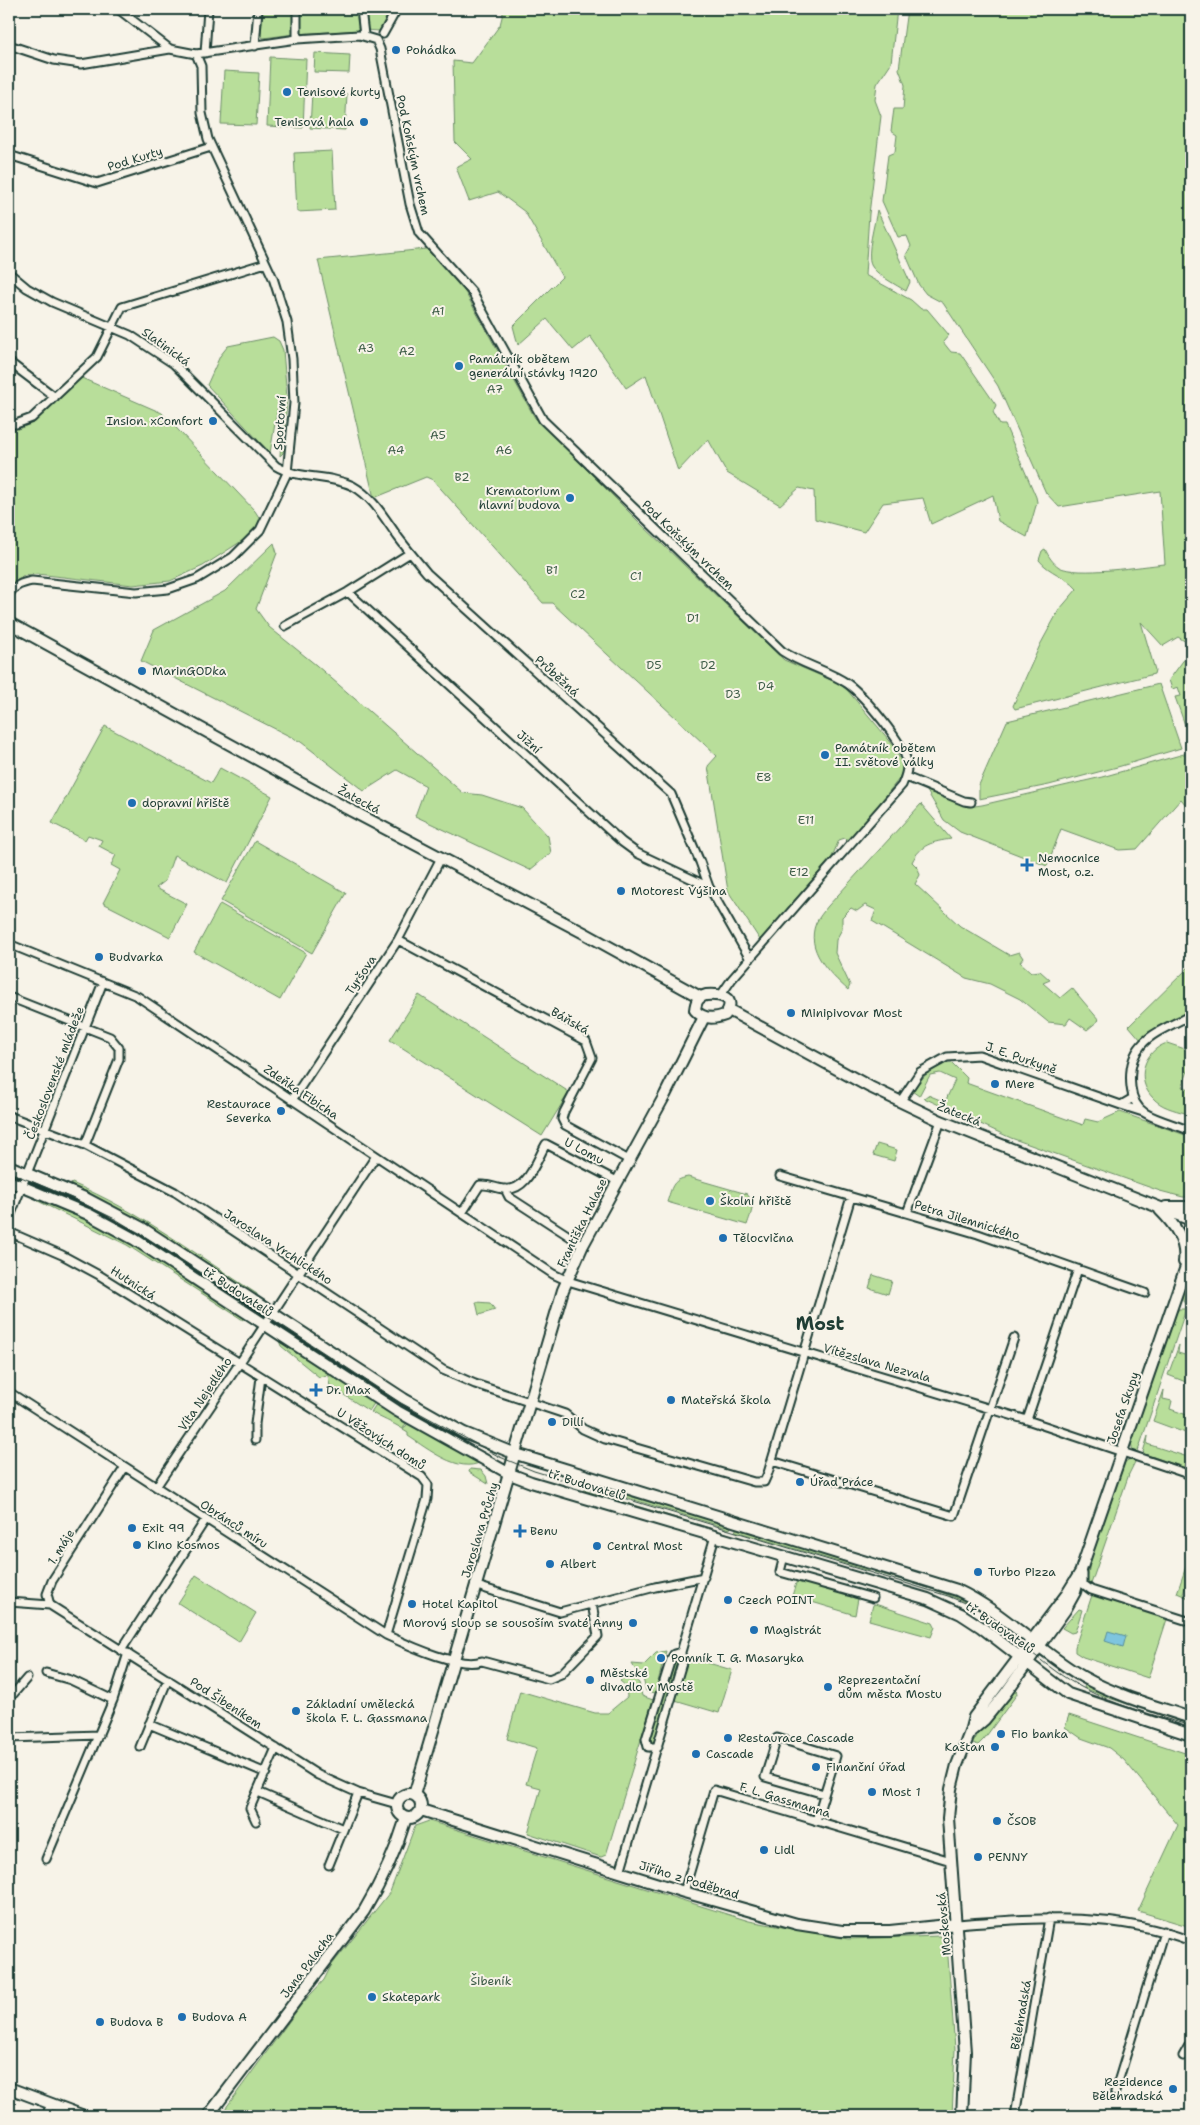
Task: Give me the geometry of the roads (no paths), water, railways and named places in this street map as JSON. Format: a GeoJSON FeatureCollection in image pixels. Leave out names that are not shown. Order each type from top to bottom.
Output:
{"type":"FeatureCollection","features":[{"type":"Feature","properties":{"kind":"street"},"geometry":{"type":"LineString","coordinates":[[118,9],[170,49]]}},
{"type":"Feature","properties":{"kind":"street"},"geometry":{"type":"LineString","coordinates":[[205,53],[208,9]]}},
{"type":"Feature","properties":{"kind":"street"},"geometry":{"type":"LineString","coordinates":[[255,46],[258,9]]}},
{"type":"Feature","properties":{"kind":"street"},"geometry":{"type":"LineString","coordinates":[[297,9],[297,39]]}},
{"type":"Feature","properties":{"kind":"street"},"geometry":{"type":"LineString","coordinates":[[9,45],[54,60],[81,64],[170,49],[196,54],[297,39],[364,35],[361,9]]}},
{"type":"Feature","properties":{"kind":"street"},"geometry":{"type":"LineString","coordinates":[[383,34],[397,9]]}},
{"type":"Feature","properties":{"kind":"street","name":"Pod Koňským vrchem"},"geometry":{"type":"LineString","coordinates":[[364,35],[376,40],[380,49],[410,204],[419,233],[472,292],[543,420],[643,521],[782,651],[794,659],[847,683],[862,696],[903,749],[907,762],[906,777]]}},
{"type":"Feature","properties":{"kind":"street","name":"Sportovní"},"geometry":{"type":"LineString","coordinates":[[9,594],[13,588],[21,583],[32,581],[136,592],[168,589],[197,579],[233,557],[260,530],[287,473],[294,403],[292,359],[287,322],[273,278],[211,147],[202,113],[201,66],[196,54]]}},
{"type":"Feature","properties":{"kind":"street","name":"Pod Kurty"},"geometry":{"type":"LineString","coordinates":[[9,155],[97,183],[211,147]]}},
{"type":"Feature","properties":{"kind":"street"},"geometry":{"type":"LineString","coordinates":[[9,424],[16,424],[32,418],[98,357],[122,307],[266,263]]}},
{"type":"Feature","properties":{"kind":"street","name":"Slatinická"},"geometry":{"type":"LineString","coordinates":[[9,273],[27,288],[52,302],[130,335],[174,364],[276,466],[287,473]]}},
{"type":"Feature","properties":{"kind":"street"},"geometry":{"type":"LineString","coordinates":[[9,362],[55,397]]}},
{"type":"Feature","properties":{"kind":"street","name":"Průběžná"},"geometry":{"type":"LineString","coordinates":[[287,473],[325,479],[352,486],[366,495],[410,553],[440,584],[670,794],[700,862],[708,887],[750,959]]}},
{"type":"Feature","properties":{"kind":"street"},"geometry":{"type":"LineString","coordinates":[[285,626],[348,592],[410,553]]}},
{"type":"Feature","properties":{"kind":"street","name":"Jižní"},"geometry":{"type":"LineString","coordinates":[[348,592],[622,842],[637,853],[708,887]]}},
{"type":"Feature","properties":{"kind":"street","name":"Žatecká"},"geometry":{"type":"LineString","coordinates":[[9,622],[324,796],[584,933],[700,997]]}},
{"type":"Feature","properties":{"kind":"street"},"geometry":{"type":"LineString","coordinates":[[721,995],[750,959],[902,785],[906,777],[970,802]]}},
{"type":"Feature","properties":{"kind":"street","name":"Tyršova"},"geometry":{"type":"LineString","coordinates":[[292,1100],[398,940],[441,858]]}},
{"type":"Feature","properties":{"kind":"street","name":"Báňská"},"geometry":{"type":"LineString","coordinates":[[398,940],[586,1041],[592,1058],[562,1119],[566,1125],[629,1160]]}},
{"type":"Feature","properties":{"kind":"street","name":"Zdeňka Fibicha"},"geometry":{"type":"LineString","coordinates":[[9,944],[137,996],[553,1274],[568,1281]]}},
{"type":"Feature","properties":{"kind":"street","name":"Československé mládeže"},"geometry":{"type":"LineString","coordinates":[[9,1219],[103,982]]}},
{"type":"Feature","properties":{"kind":"street"},"geometry":{"type":"LineString","coordinates":[[721,995],[727,998],[729,1003],[725,1015],[717,1018],[704,1017],[695,1010],[696,1002],[700,997],[721,995]]}},
{"type":"Feature","properties":{"kind":"street"},"geometry":{"type":"LineString","coordinates":[[9,997],[110,1037],[118,1048],[119,1059],[84,1145]]}},
{"type":"Feature","properties":{"kind":"street","name":"Žatecká"},"geometry":{"type":"LineString","coordinates":[[728,1010],[900,1102],[941,1121],[1191,1219]]}},
{"type":"Feature","properties":{"kind":"street"},"geometry":{"type":"LineString","coordinates":[[1143,1112],[1133,1098],[1130,1072],[1138,1048],[1150,1036],[1191,1015]]}},
{"type":"Feature","properties":{"kind":"street","name":"Františka Halase"},"geometry":{"type":"LineString","coordinates":[[516,1454],[556,1313],[583,1245],[704,1017]]}},
{"type":"Feature","properties":{"kind":"street","name":"J. E. Purkyně"},"geometry":{"type":"LineString","coordinates":[[900,1102],[920,1072],[947,1057],[979,1055],[1191,1130]]}},
{"type":"Feature","properties":{"kind":"street"},"geometry":{"type":"LineString","coordinates":[[1121,1105],[1133,1098]]}},
{"type":"Feature","properties":{"kind":"street","name":"Jaroslava Vrchlického"},"geometry":{"type":"LineString","coordinates":[[9,1116],[84,1145],[174,1192],[443,1370],[475,1384],[565,1414],[583,1429],[605,1439],[754,1482],[764,1482],[772,1461]]}},
{"type":"Feature","properties":{"kind":"street"},"geometry":{"type":"LineString","coordinates":[[907,1214],[941,1121]]}},
{"type":"Feature","properties":{"kind":"street","name":"U Lomu"},"geometry":{"type":"LineString","coordinates":[[504,1189],[515,1188],[524,1183],[546,1144],[617,1181]]}},
{"type":"Feature","properties":{"kind":"street","name":"Víta Nejedlého"},"geometry":{"type":"LineString","coordinates":[[156,1487],[376,1156]]}},
{"type":"Feature","properties":{"kind":"street","name":"tř. Budovatelů"},"geometry":{"type":"LineString","coordinates":[[9,1166],[86,1198],[142,1228],[404,1399],[464,1433],[516,1454],[957,1590],[990,1608],[1074,1671],[1100,1685],[1191,1718]]}},
{"type":"Feature","properties":{"kind":"street","name":"Petra Jilemnického"},"geometry":{"type":"LineString","coordinates":[[780,1176],[978,1234],[1145,1293]]}},
{"type":"Feature","properties":{"kind":"street","name":"tř. Budovatelů"},"geometry":{"type":"LineString","coordinates":[[9,1181],[88,1214],[134,1239],[397,1411],[510,1474],[531,1482],[928,1599],[961,1614],[1007,1645],[1068,1694],[1191,1735]]}},
{"type":"Feature","properties":{"kind":"street"},"geometry":{"type":"LineString","coordinates":[[462,1213],[480,1185],[485,1184],[504,1189],[509,1197],[583,1245]]}},
{"type":"Feature","properties":{"kind":"street"},"geometry":{"type":"LineString","coordinates":[[851,1197],[772,1461],[954,1516],[1014,1338]]}},
{"type":"Feature","properties":{"kind":"street"},"geometry":{"type":"LineString","coordinates":[[1158,1207],[1191,1207]]}},
{"type":"Feature","properties":{"kind":"street"},"geometry":{"type":"LineString","coordinates":[[1158,1207],[1180,1236],[1185,1254],[1182,1278]]}},
{"type":"Feature","properties":{"kind":"street"},"geometry":{"type":"LineString","coordinates":[[1191,1219],[1191,1233]]}},
{"type":"Feature","properties":{"kind":"street","name":"Hutnická"},"geometry":{"type":"LineString","coordinates":[[9,1232],[62,1255],[99,1274],[239,1364]]}},
{"type":"Feature","properties":{"kind":"street","name":"Josefa Skupy"},"geometry":{"type":"LineString","coordinates":[[1023,1659],[1045,1629],[1081,1570],[1191,1252]]}},
{"type":"Feature","properties":{"kind":"street"},"geometry":{"type":"LineString","coordinates":[[1182,1278],[1191,1265]]}},
{"type":"Feature","properties":{"kind":"street"},"geometry":{"type":"LineString","coordinates":[[1027,1420],[1078,1269]]}},
{"type":"Feature","properties":{"kind":"street","name":"Vítězslava Nezvala"},"geometry":{"type":"LineString","coordinates":[[568,1281],[1027,1420],[1191,1475]]}},
{"type":"Feature","properties":{"kind":"street","name":"U Věžových domů"},"geometry":{"type":"LineString","coordinates":[[239,1364],[422,1477],[428,1485],[427,1499],[386,1635]]}},
{"type":"Feature","properties":{"kind":"street"},"geometry":{"type":"LineString","coordinates":[[255,1440],[255,1424],[261,1377]]}},
{"type":"Feature","properties":{"kind":"street","name":"Obránců míru"},"geometry":{"type":"LineString","coordinates":[[9,1392],[386,1635],[439,1656],[474,1664],[482,1661],[549,1679],[561,1674],[598,1636],[592,1604]]}},
{"type":"Feature","properties":{"kind":"street","name":"Jaroslava Průchy"},"geometry":{"type":"LineString","coordinates":[[414,1795],[516,1454]]}},
{"type":"Feature","properties":{"kind":"street","name":"1. máje"},"geometry":{"type":"LineString","coordinates":[[50,1605],[47,1594],[52,1581],[125,1467]]}},
{"type":"Feature","properties":{"kind":"street"},"geometry":{"type":"LineString","coordinates":[[46,1859],[113,1700],[125,1651],[206,1519]]}},
{"type":"Feature","properties":{"kind":"street"},"geometry":{"type":"LineString","coordinates":[[620,1872],[682,1663],[681,1652],[715,1536]]}},
{"type":"Feature","properties":{"kind":"street"},"geometry":{"type":"LineString","coordinates":[[784,1556],[780,1572],[873,1598]]}},
{"type":"Feature","properties":{"kind":"street"},"geometry":{"type":"LineString","coordinates":[[1081,1570],[1083,1584],[1091,1590],[1191,1622]]}},
{"type":"Feature","properties":{"kind":"street"},"geometry":{"type":"LineString","coordinates":[[477,1586],[560,1612],[655,1587],[704,1577]]}},
{"type":"Feature","properties":{"kind":"street"},"geometry":{"type":"LineString","coordinates":[[9,1602],[50,1605]]}},
{"type":"Feature","properties":{"kind":"street","name":"Pod Šibeníkem"},"geometry":{"type":"LineString","coordinates":[[50,1605],[318,1775],[358,1793],[397,1804]]}},
{"type":"Feature","properties":{"kind":"street"},"geometry":{"type":"LineString","coordinates":[[1021,1631],[1045,1629],[1052,1654]]}},
{"type":"Feature","properties":{"kind":"street"},"geometry":{"type":"LineString","coordinates":[[1007,1645],[1014,1672],[1039,1672]]}},
{"type":"Feature","properties":{"kind":"street"},"geometry":{"type":"LineString","coordinates":[[653,1764],[646,1739],[671,1659],[674,1654],[681,1652]]}},
{"type":"Feature","properties":{"kind":"street","name":"Moskevská"},"geometry":{"type":"LineString","coordinates":[[962,2116],[965,2052],[948,1818],[951,1790],[957,1765],[974,1718],[1023,1659]]}},
{"type":"Feature","properties":{"kind":"street"},"geometry":{"type":"LineString","coordinates":[[46,1672],[71,1680],[113,1700]]}},
{"type":"Feature","properties":{"kind":"street"},"geometry":{"type":"LineString","coordinates":[[9,1699],[27,1678]]}},
{"type":"Feature","properties":{"kind":"street"},"geometry":{"type":"LineString","coordinates":[[140,1747],[168,1679]]}},
{"type":"Feature","properties":{"kind":"street"},"geometry":{"type":"LineString","coordinates":[[150,1724],[266,1774]]}},
{"type":"Feature","properties":{"kind":"street"},"geometry":{"type":"LineString","coordinates":[[9,1738],[99,1735]]}},
{"type":"Feature","properties":{"kind":"street"},"geometry":{"type":"LineString","coordinates":[[816,1821],[836,1756],[777,1738],[765,1778],[824,1794]]}},
{"type":"Feature","properties":{"kind":"street"},"geometry":{"type":"LineString","coordinates":[[648,1747],[651,1749],[658,1746]]}},
{"type":"Feature","properties":{"kind":"street"},"geometry":{"type":"LineString","coordinates":[[256,1820],[250,1808],[276,1748]]}},
{"type":"Feature","properties":{"kind":"street","name":"F. L. Gassmanna"},"geometry":{"type":"LineString","coordinates":[[684,1892],[714,1790],[951,1861]]}},
{"type":"Feature","properties":{"kind":"street"},"geometry":{"type":"LineString","coordinates":[[258,1792],[343,1829]]}},
{"type":"Feature","properties":{"kind":"street"},"geometry":{"type":"LineString","coordinates":[[328,1865],[358,1793]]}},
{"type":"Feature","properties":{"kind":"street"},"geometry":{"type":"LineString","coordinates":[[414,1795],[420,1800],[421,1810],[416,1816],[406,1818],[400,1814],[397,1804],[404,1796],[414,1795]]}},
{"type":"Feature","properties":{"kind":"street","name":"Jiřího z Poděbrad"},"geometry":{"type":"LineString","coordinates":[[421,1810],[780,1920],[842,1931],[890,1931],[957,1924]]}},
{"type":"Feature","properties":{"kind":"street","name":"Jana Palacha"},"geometry":{"type":"LineString","coordinates":[[208,2116],[364,1911],[392,1860],[406,1818]]}},
{"type":"Feature","properties":{"kind":"street"},"geometry":{"type":"LineString","coordinates":[[957,1924],[1049,1918],[1110,1922],[1164,1931],[1191,1941]]}},
{"type":"Feature","properties":{"kind":"street","name":"Bělehradská"},"geometry":{"type":"LineString","coordinates":[[1015,2116],[1049,1918]]}},
{"type":"Feature","properties":{"kind":"street"},"geometry":{"type":"LineString","coordinates":[[1115,2092],[1164,1931]]}},
{"type":"Feature","properties":{"kind":"street"},"geometry":{"type":"LineString","coordinates":[[1184,2056],[1191,2042]]}},
{"type":"Feature","properties":{"kind":"street"},"geometry":{"type":"LineString","coordinates":[[9,2088],[84,2116]]}},
{"type":"Feature","properties":{"kind":"street"},"geometry":{"type":"LineString","coordinates":[[46,2116],[51,2104]]}},
{"type":"Feature","properties":{"kind":"water"},"geometry":{"type":"Polygon","coordinates":[[[1108,1631],[1126,1636],[1123,1647],[1105,1641],[1108,1631]]]}},
{"type":"Feature","properties":{"kind":"tram line"},"geometry":{"type":"LineString","coordinates":[[9,1172],[74,1199],[117,1220],[171,1253],[401,1403],[500,1457],[534,1471],[948,1596],[976,1608],[988,1616],[1046,1664],[1083,1688],[1122,1705],[1191,1726]]}},
{"type":"Feature","properties":{"kind":"place","name":"Pohádka"},"geometry":{"type":"Point","coordinates":[396,50]}},
{"type":"Feature","properties":{"kind":"place","name":"Tenisové kurty"},"geometry":{"type":"Point","coordinates":[287,92]}},
{"type":"Feature","properties":{"kind":"place","name":"Tenisová hala"},"geometry":{"type":"Point","coordinates":[364,122]}},
{"type":"Feature","properties":{"kind":"place","name":"Památník obětem generální stávky 1920"},"geometry":{"type":"Point","coordinates":[459,366]}},
{"type":"Feature","properties":{"kind":"place","name":"Insion. xComfort"},"geometry":{"type":"Point","coordinates":[213,421]}},
{"type":"Feature","properties":{"kind":"place","name":"Krematorium hlavní budova"},"geometry":{"type":"Point","coordinates":[570,498]}},
{"type":"Feature","properties":{"kind":"place","name":"MarinGODka"},"geometry":{"type":"Point","coordinates":[142,671]}},
{"type":"Feature","properties":{"kind":"place","name":"Památník obětem II. světové války"},"geometry":{"type":"Point","coordinates":[825,755]}},
{"type":"Feature","properties":{"kind":"place","name":"dopravní hřiště"},"geometry":{"type":"Point","coordinates":[132,803]}},
{"type":"Feature","properties":{"kind":"place","name":"Nemocnice Most, o.z."},"geometry":{"type":"Point","coordinates":[1027,865]}},
{"type":"Feature","properties":{"kind":"place","name":"Motorest Výšina"},"geometry":{"type":"Point","coordinates":[621,891]}},
{"type":"Feature","properties":{"kind":"place","name":"Budvarka"},"geometry":{"type":"Point","coordinates":[99,957]}},
{"type":"Feature","properties":{"kind":"place","name":"Minipivovar Most"},"geometry":{"type":"Point","coordinates":[791,1013]}},
{"type":"Feature","properties":{"kind":"place","name":"Mere"},"geometry":{"type":"Point","coordinates":[995,1084]}},
{"type":"Feature","properties":{"kind":"place","name":"Restaurace Severka"},"geometry":{"type":"Point","coordinates":[281,1111]}},
{"type":"Feature","properties":{"kind":"place","name":"Školní hřiště"},"geometry":{"type":"Point","coordinates":[710,1201]}},
{"type":"Feature","properties":{"kind":"place","name":"Tělocvična"},"geometry":{"type":"Point","coordinates":[723,1238]}},
{"type":"Feature","properties":{"kind":"place","name":"Dr. Max"},"geometry":{"type":"Point","coordinates":[316,1390]}},
{"type":"Feature","properties":{"kind":"place","name":"Mateřská škola"},"geometry":{"type":"Point","coordinates":[671,1400]}},
{"type":"Feature","properties":{"kind":"place","name":"Dillí"},"geometry":{"type":"Point","coordinates":[552,1422]}},
{"type":"Feature","properties":{"kind":"place","name":"Úřad Práce"},"geometry":{"type":"Point","coordinates":[800,1482]}},
{"type":"Feature","properties":{"kind":"place","name":"Exit 99"},"geometry":{"type":"Point","coordinates":[132,1528]}},
{"type":"Feature","properties":{"kind":"place","name":"Benu"},"geometry":{"type":"Point","coordinates":[520,1531]}},
{"type":"Feature","properties":{"kind":"place","name":"Kino Kosmos"},"geometry":{"type":"Point","coordinates":[137,1545]}},
{"type":"Feature","properties":{"kind":"place","name":"Central Most"},"geometry":{"type":"Point","coordinates":[597,1546]}},
{"type":"Feature","properties":{"kind":"place","name":"Albert"},"geometry":{"type":"Point","coordinates":[550,1564]}},
{"type":"Feature","properties":{"kind":"place","name":"Turbo Pizza"},"geometry":{"type":"Point","coordinates":[978,1572]}},
{"type":"Feature","properties":{"kind":"place","name":"Czech POINT"},"geometry":{"type":"Point","coordinates":[728,1600]}},
{"type":"Feature","properties":{"kind":"place","name":"Hotel Kapitol"},"geometry":{"type":"Point","coordinates":[412,1604]}},
{"type":"Feature","properties":{"kind":"place","name":"Morový sloup se sousoším svaté Anny"},"geometry":{"type":"Point","coordinates":[633,1623]}},
{"type":"Feature","properties":{"kind":"place","name":"Magistrát"},"geometry":{"type":"Point","coordinates":[754,1630]}},
{"type":"Feature","properties":{"kind":"place","name":"Pomník T. G. Masaryka"},"geometry":{"type":"Point","coordinates":[661,1658]}},
{"type":"Feature","properties":{"kind":"place","name":"Městské divadlo v Mostě"},"geometry":{"type":"Point","coordinates":[590,1680]}},
{"type":"Feature","properties":{"kind":"place","name":"Reprezentační dům města Mostu"},"geometry":{"type":"Point","coordinates":[828,1687]}},
{"type":"Feature","properties":{"kind":"place","name":"Základní umělecká škola F. L. Gassmana"},"geometry":{"type":"Point","coordinates":[296,1711]}},
{"type":"Feature","properties":{"kind":"place","name":"Fio banka"},"geometry":{"type":"Point","coordinates":[1001,1734]}},
{"type":"Feature","properties":{"kind":"place","name":"Restaurace Cascade"},"geometry":{"type":"Point","coordinates":[728,1738]}},
{"type":"Feature","properties":{"kind":"place","name":"Kaštan"},"geometry":{"type":"Point","coordinates":[995,1747]}},
{"type":"Feature","properties":{"kind":"place","name":"Cascade"},"geometry":{"type":"Point","coordinates":[696,1754]}},
{"type":"Feature","properties":{"kind":"place","name":"Finanční úřad"},"geometry":{"type":"Point","coordinates":[816,1767]}},
{"type":"Feature","properties":{"kind":"place","name":"Most 1"},"geometry":{"type":"Point","coordinates":[872,1792]}},
{"type":"Feature","properties":{"kind":"place","name":"ČSOB"},"geometry":{"type":"Point","coordinates":[997,1821]}},
{"type":"Feature","properties":{"kind":"place","name":"Lidl"},"geometry":{"type":"Point","coordinates":[764,1850]}},
{"type":"Feature","properties":{"kind":"place","name":"PENNY"},"geometry":{"type":"Point","coordinates":[978,1857]}},
{"type":"Feature","properties":{"kind":"place","name":"Skatepark"},"geometry":{"type":"Point","coordinates":[372,1997]}},
{"type":"Feature","properties":{"kind":"place","name":"Budova A"},"geometry":{"type":"Point","coordinates":[182,2017]}},
{"type":"Feature","properties":{"kind":"place","name":"Budova B"},"geometry":{"type":"Point","coordinates":[100,2022]}},
{"type":"Feature","properties":{"kind":"place","name":"Rezidence Bělehradská"},"geometry":{"type":"Point","coordinates":[1173,2089]}},
{"type":"Feature","properties":{"kind":"district","name":"Most"},"geometry":{"type":"Point","coordinates":[820,1324]}},
{"type":"Feature","properties":{"kind":"park label","name":"A1"},"geometry":{"type":"Point","coordinates":[438,311]}},
{"type":"Feature","properties":{"kind":"park label","name":"A3"},"geometry":{"type":"Point","coordinates":[366,348]}},
{"type":"Feature","properties":{"kind":"park label","name":"A2"},"geometry":{"type":"Point","coordinates":[407,351]}},
{"type":"Feature","properties":{"kind":"park label","name":"A7"},"geometry":{"type":"Point","coordinates":[495,389]}},
{"type":"Feature","properties":{"kind":"park label","name":"A5"},"geometry":{"type":"Point","coordinates":[438,435]}},
{"type":"Feature","properties":{"kind":"park label","name":"A4"},"geometry":{"type":"Point","coordinates":[396,450]}},
{"type":"Feature","properties":{"kind":"park label","name":"A6"},"geometry":{"type":"Point","coordinates":[504,450]}},
{"type":"Feature","properties":{"kind":"park label","name":"B2"},"geometry":{"type":"Point","coordinates":[462,477]}},
{"type":"Feature","properties":{"kind":"park label","name":"B1"},"geometry":{"type":"Point","coordinates":[552,570]}},
{"type":"Feature","properties":{"kind":"park label","name":"C1"},"geometry":{"type":"Point","coordinates":[636,576]}},
{"type":"Feature","properties":{"kind":"park label","name":"C2"},"geometry":{"type":"Point","coordinates":[578,594]}},
{"type":"Feature","properties":{"kind":"park label","name":"D1"},"geometry":{"type":"Point","coordinates":[693,618]}},
{"type":"Feature","properties":{"kind":"park label","name":"D5"},"geometry":{"type":"Point","coordinates":[654,665]}},
{"type":"Feature","properties":{"kind":"park label","name":"D2"},"geometry":{"type":"Point","coordinates":[708,665]}},
{"type":"Feature","properties":{"kind":"park label","name":"D4"},"geometry":{"type":"Point","coordinates":[766,686]}},
{"type":"Feature","properties":{"kind":"park label","name":"D3"},"geometry":{"type":"Point","coordinates":[733,694]}},
{"type":"Feature","properties":{"kind":"park label","name":"E8"},"geometry":{"type":"Point","coordinates":[764,777]}},
{"type":"Feature","properties":{"kind":"park label","name":"E11"},"geometry":{"type":"Point","coordinates":[806,820]}},
{"type":"Feature","properties":{"kind":"park label","name":"E12"},"geometry":{"type":"Point","coordinates":[799,872]}},
{"type":"Feature","properties":{"kind":"park label","name":"Šibeník"},"geometry":{"type":"Point","coordinates":[491,1981]}}]}
